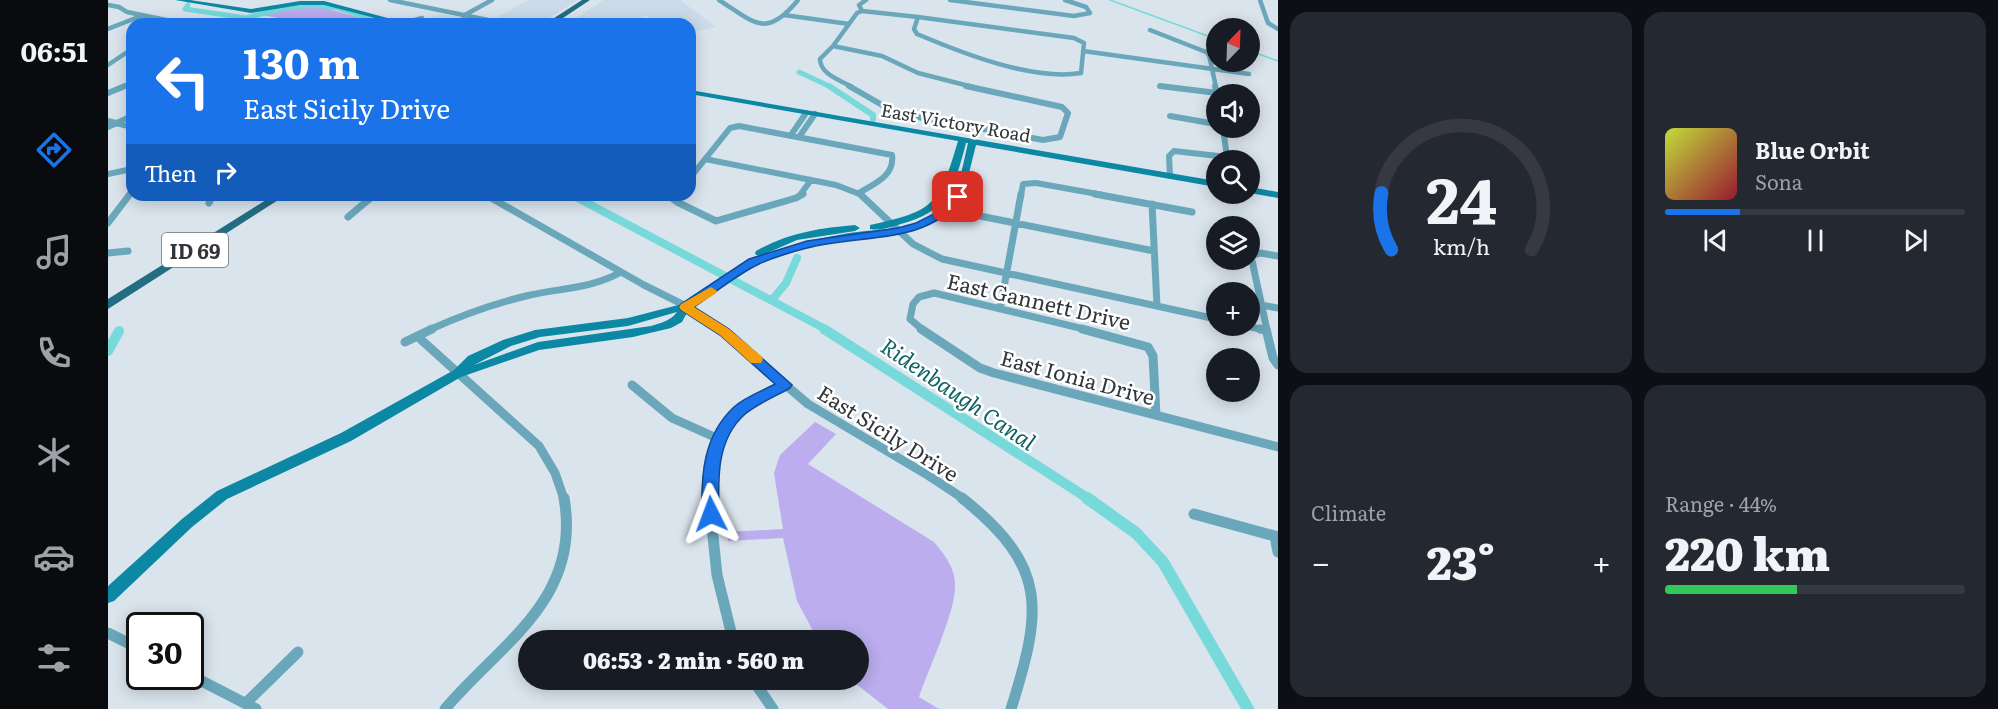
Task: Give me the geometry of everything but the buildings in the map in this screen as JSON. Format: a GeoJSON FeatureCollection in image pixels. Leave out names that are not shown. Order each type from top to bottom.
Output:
{"type":"FeatureCollection","features":[{"type":"Feature","properties":{"kind":"main road"},"geometry":{"type":"LineString","coordinates":[[558,18],[586,0]]}},
{"type":"Feature","properties":{"kind":"main road","name":"ID 69"},"geometry":{"type":"LineString","coordinates":[[108,305],[272,201]]}},
{"type":"Feature","properties":{"kind":"street"},"geometry":{"type":"LineString","coordinates":[[108,4],[114,0]]}},
{"type":"Feature","properties":{"kind":"street"},"geometry":{"type":"LineString","coordinates":[[178,0],[251,11],[300,3],[324,3],[388,18]]}},
{"type":"Feature","properties":{"kind":"street"},"geometry":{"type":"LineString","coordinates":[[390,0],[478,18]]}},
{"type":"Feature","properties":{"kind":"street"},"geometry":{"type":"LineString","coordinates":[[403,3],[411,0]]}},
{"type":"Feature","properties":{"kind":"street"},"geometry":{"type":"LineString","coordinates":[[463,15],[492,0]]}},
{"type":"Feature","properties":{"kind":"street"},"geometry":{"type":"LineString","coordinates":[[719,0],[753,21],[768,25],[778,21],[797,0]]}},
{"type":"Feature","properties":{"kind":"street"},"geometry":{"type":"LineString","coordinates":[[862,11],[859,5],[866,0]]}},
{"type":"Feature","properties":{"kind":"street"},"geometry":{"type":"LineString","coordinates":[[950,0],[984,2],[1074,16],[1090,13],[1086,8],[1065,0]]}},
{"type":"Feature","properties":{"kind":"street"},"geometry":{"type":"LineString","coordinates":[[1260,0],[1268,23],[1278,29]]}},
{"type":"Feature","properties":{"kind":"street"},"geometry":{"type":"LineString","coordinates":[[108,4],[155,18]]}},
{"type":"Feature","properties":{"kind":"street"},"geometry":{"type":"LineString","coordinates":[[833,46],[882,56],[934,79],[1066,109],[1068,113],[1060,137],[1053,140],[896,113],[824,71],[820,66],[820,59],[833,46],[857,13],[862,11],[918,17],[1009,29],[1081,40],[1084,43],[1081,73],[1078,75],[1058,73],[986,60],[920,36],[914,28],[918,17]]}},
{"type":"Feature","properties":{"kind":"street"},"geometry":{"type":"LineString","coordinates":[[422,18],[440,12]]}},
{"type":"Feature","properties":{"kind":"street"},"geometry":{"type":"LineString","coordinates":[[135,18],[142,15]]}},
{"type":"Feature","properties":{"kind":"street"},"geometry":{"type":"LineString","coordinates":[[784,15],[849,24]]}},
{"type":"Feature","properties":{"kind":"street"},"geometry":{"type":"LineString","coordinates":[[108,29],[126,22]]}},
{"type":"Feature","properties":{"kind":"street"},"geometry":{"type":"LineString","coordinates":[[1007,35],[1009,29]]}},
{"type":"Feature","properties":{"kind":"street"},"geometry":{"type":"LineString","coordinates":[[1150,30],[1206,52]]}},
{"type":"Feature","properties":{"kind":"street"},"geometry":{"type":"LineString","coordinates":[[1083,51],[1206,67]]}},
{"type":"Feature","properties":{"kind":"street"},"geometry":{"type":"LineString","coordinates":[[108,65],[126,53]]}},
{"type":"Feature","properties":{"kind":"street"},"geometry":{"type":"LineString","coordinates":[[1236,72],[1249,74]]}},
{"type":"Feature","properties":{"kind":"street"},"geometry":{"type":"LineString","coordinates":[[108,93],[126,86]]}},
{"type":"Feature","properties":{"kind":"street"},"geometry":{"type":"LineString","coordinates":[[1160,86],[1206,92]]}},
{"type":"Feature","properties":{"kind":"street","name":"East Victory Road"},"geometry":{"type":"LineString","coordinates":[[696,93],[1206,182]]}},
{"type":"Feature","properties":{"kind":"street"},"geometry":{"type":"LineString","coordinates":[[791,135],[810,114]]}},
{"type":"Feature","properties":{"kind":"street"},"geometry":{"type":"LineString","coordinates":[[799,137],[810,114]]}},
{"type":"Feature","properties":{"kind":"street"},"geometry":{"type":"LineString","coordinates":[[1170,116],[1206,121]]}},
{"type":"Feature","properties":{"kind":"street"},"geometry":{"type":"LineString","coordinates":[[108,127],[126,119]]}},
{"type":"Feature","properties":{"kind":"street"},"geometry":{"type":"LineString","coordinates":[[108,121],[126,125]]}},
{"type":"Feature","properties":{"kind":"street"},"geometry":{"type":"LineString","coordinates":[[696,170],[730,128],[735,126],[892,155],[893,159],[885,178],[859,193]]}},
{"type":"Feature","properties":{"kind":"street"},"geometry":{"type":"LineString","coordinates":[[108,596],[187,523],[222,495],[346,437],[458,373],[477,369],[495,360],[539,346],[644,331],[678,319],[685,307],[754,262],[807,244],[932,220],[951,207],[958,197],[968,141],[968,127]]}},
{"type":"Feature","properties":{"kind":"street"},"geometry":{"type":"LineString","coordinates":[[895,227],[939,202],[968,141],[978,128]]}},
{"type":"Feature","properties":{"kind":"street"},"geometry":{"type":"LineString","coordinates":[[1170,176],[1169,156],[1174,151],[1206,156]]}},
{"type":"Feature","properties":{"kind":"street"},"geometry":{"type":"LineString","coordinates":[[705,159],[812,180],[859,193],[913,244],[942,259],[1206,317]]}},
{"type":"Feature","properties":{"kind":"street"},"geometry":{"type":"LineString","coordinates":[[108,174],[126,170]]}},
{"type":"Feature","properties":{"kind":"street"},"geometry":{"type":"LineString","coordinates":[[682,201],[716,220],[796,198],[804,193],[812,180]]}},
{"type":"Feature","properties":{"kind":"street"},"geometry":{"type":"LineString","coordinates":[[1000,309],[1022,186],[1026,183],[1192,212]]}},
{"type":"Feature","properties":{"kind":"street"},"geometry":{"type":"LineString","coordinates":[[1260,192],[1278,195]]}},
{"type":"Feature","properties":{"kind":"street"},"geometry":{"type":"LineString","coordinates":[[108,223],[126,199]]}},
{"type":"Feature","properties":{"kind":"street"},"geometry":{"type":"LineString","coordinates":[[348,217],[367,201]]}},
{"type":"Feature","properties":{"kind":"street","name":"East Sicily Drive"},"geometry":{"type":"LineString","coordinates":[[497,201],[621,272],[666,294],[725,332],[784,385],[829,419],[918,469],[974,507],[1003,532],[1020,559],[1032,588],[1035,610],[1033,635],[1011,709]]}},
{"type":"Feature","properties":{"kind":"street"},"geometry":{"type":"LineString","coordinates":[[939,202],[1015,223],[1154,251]]}},
{"type":"Feature","properties":{"kind":"street"},"geometry":{"type":"LineString","coordinates":[[1152,204],[1157,306]]}},
{"type":"Feature","properties":{"kind":"street"},"geometry":{"type":"LineString","coordinates":[[108,253],[128,251]]}},
{"type":"Feature","properties":{"kind":"street"},"geometry":{"type":"LineString","coordinates":[[1278,256],[1254,254],[1251,260],[1273,358],[1278,365]]}},
{"type":"Feature","properties":{"kind":"street"},"geometry":{"type":"LineString","coordinates":[[405,342],[476,310],[526,296],[596,285],[621,272]]}},
{"type":"Feature","properties":{"kind":"street","name":"East Gannett Drive"},"geometry":{"type":"LineString","coordinates":[[921,295],[934,293],[1132,339],[1148,347],[1153,356],[1156,415]]}},
{"type":"Feature","properties":{"kind":"street","name":"East Ionia Drive"},"geometry":{"type":"LineString","coordinates":[[921,295],[914,300],[910,319],[980,368],[1278,447]]}},
{"type":"Feature","properties":{"kind":"street"},"geometry":{"type":"LineString","coordinates":[[1261,305],[1278,308]]}},
{"type":"Feature","properties":{"kind":"street"},"geometry":{"type":"LineString","coordinates":[[1260,329],[1266,330]]}},
{"type":"Feature","properties":{"kind":"street"},"geometry":{"type":"LineString","coordinates":[[417,336],[539,447],[554,467],[564,493],[569,516],[567,543],[559,569],[535,615],[510,645],[459,692],[445,709]]}},
{"type":"Feature","properties":{"kind":"street"},"geometry":{"type":"LineString","coordinates":[[632,385],[659,411],[676,422],[719,439]]}},
{"type":"Feature","properties":{"kind":"street"},"geometry":{"type":"LineString","coordinates":[[729,630],[717,578],[709,497],[712,457],[728,424],[741,410],[784,385]]}},
{"type":"Feature","properties":{"kind":"street"},"geometry":{"type":"LineString","coordinates":[[1194,514],[1277,536],[1278,552]]}},
{"type":"Feature","properties":{"kind":"street"},"geometry":{"type":"LineString","coordinates":[[108,633],[126,642]]}},
{"type":"Feature","properties":{"kind":"street"},"geometry":{"type":"LineString","coordinates":[[204,682],[251,706],[298,652]]}},
{"type":"Feature","properties":{"kind":"street"},"geometry":{"type":"LineString","coordinates":[[760,690],[773,709]]}},
{"type":"Feature","properties":{"kind":"shaded area"},"geometry":{"type":"Polygon","coordinates":[[[528,0],[578,0],[549,18],[496,18],[528,0]]]}},
{"type":"Feature","properties":{"kind":"shaded area"},"geometry":{"type":"Polygon","coordinates":[[[604,0],[680,0],[716,27],[696,32],[696,18],[651,18],[645,15],[641,18],[576,18],[604,0]]]}},
{"type":"Feature","properties":{"kind":"shaded area"},"geometry":{"type":"Polygon","coordinates":[[[317,6],[362,18],[278,18],[262,15],[279,9],[317,6]]]}},
{"type":"Feature","properties":{"kind":"shaded area"},"geometry":{"type":"Polygon","coordinates":[[[441,14],[465,18],[431,18],[441,14]]]}},
{"type":"Feature","properties":{"kind":"shaded area"},"geometry":{"type":"Polygon","coordinates":[[[815,422],[836,434],[808,464],[934,542],[946,557],[955,580],[954,598],[919,697],[939,709],[888,709],[864,690],[869,690],[869,630],[813,630],[797,601],[783,538],[728,541],[727,532],[783,529],[774,473],[780,455],[815,422]]]}},
{"type":"Feature","properties":{"kind":"waterway"},"geometry":{"type":"LineString","coordinates":[[1110,0],[1206,35]]}},
{"type":"Feature","properties":{"kind":"waterway","name":"Ridenbaugh Canal"},"geometry":{"type":"LineString","coordinates":[[188,5],[185,9],[246,18]]}},
{"type":"Feature","properties":{"kind":"waterway","name":"Ridenbaugh Canal"},"geometry":{"type":"LineString","coordinates":[[246,18],[285,8],[314,5],[338,8],[370,18]]}},
{"type":"Feature","properties":{"kind":"waterway"},"geometry":{"type":"LineString","coordinates":[[1260,55],[1278,61]]}},
{"type":"Feature","properties":{"kind":"waterway"},"geometry":{"type":"LineString","coordinates":[[799,72],[829,86]]}},
{"type":"Feature","properties":{"kind":"waterway"},"geometry":{"type":"LineString","coordinates":[[829,86],[873,115],[873,119]]}},
{"type":"Feature","properties":{"kind":"waterway","name":"Ridenbaugh Canal"},"geometry":{"type":"LineString","coordinates":[[583,201],[827,330]]}},
{"type":"Feature","properties":{"kind":"waterway"},"geometry":{"type":"LineString","coordinates":[[772,300],[786,283],[797,258]]}},
{"type":"Feature","properties":{"kind":"waterway","name":"Ridenbaugh Canal"},"geometry":{"type":"LineString","coordinates":[[824,329],[1089,499]]}},
{"type":"Feature","properties":{"kind":"waterway"},"geometry":{"type":"LineString","coordinates":[[108,351],[119,331]]}},
{"type":"Feature","properties":{"kind":"waterway","name":"Ridenbaugh Canal"},"geometry":{"type":"LineString","coordinates":[[1087,498],[1136,533],[1163,562],[1248,709]]}},
{"type":"Feature","properties":{"kind":"slow traffic"},"geometry":{"type":"LineString","coordinates":[[711,291],[685,307],[725,332],[756,359]]}},
{"type":"Feature","properties":{"kind":"route"},"geometry":{"type":"LineString","coordinates":[[711,514],[709,497],[712,457],[719,439],[728,424],[741,410],[784,385],[725,332],[685,307],[754,262],[807,244],[899,231],[920,225],[942,214],[958,197]]}}]}
